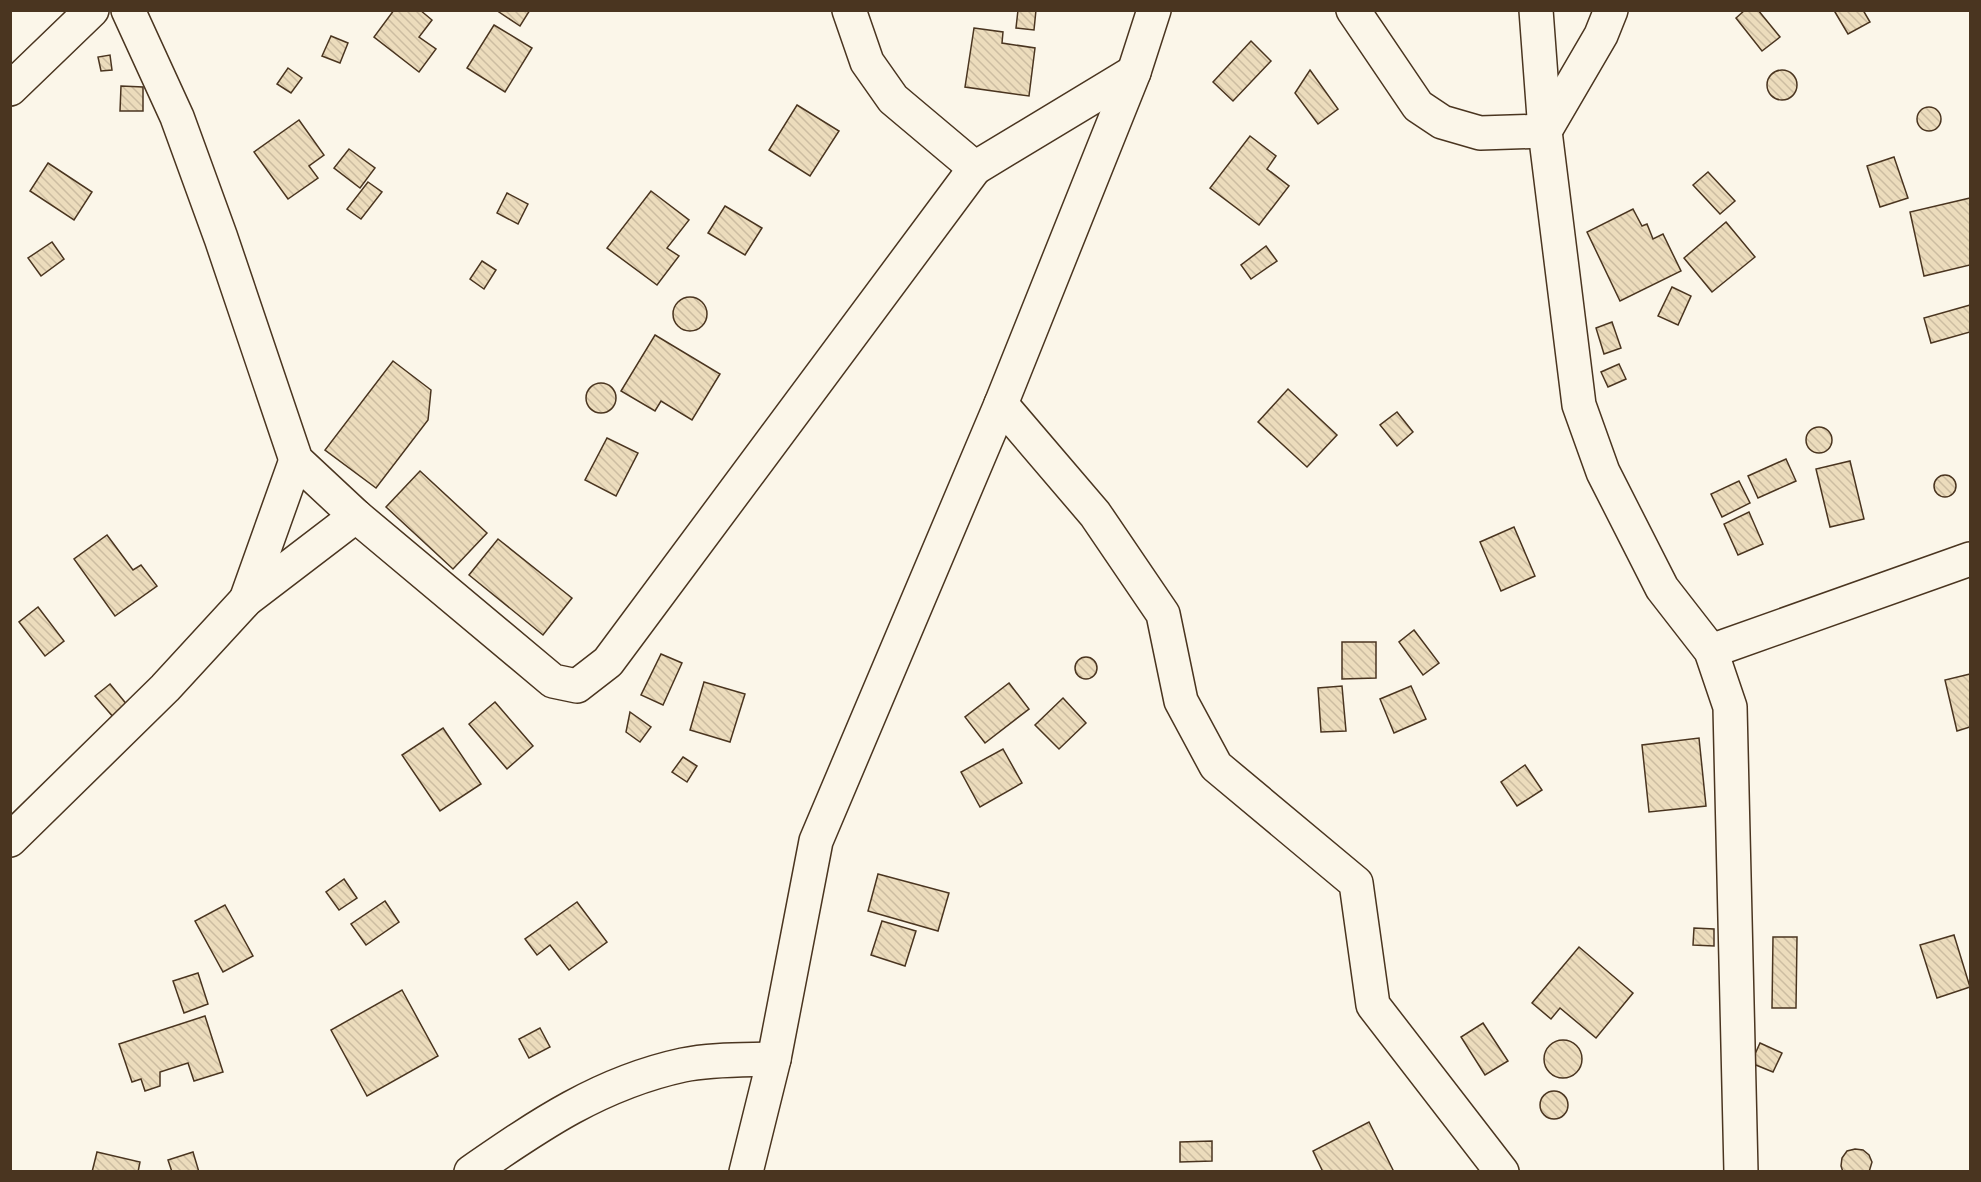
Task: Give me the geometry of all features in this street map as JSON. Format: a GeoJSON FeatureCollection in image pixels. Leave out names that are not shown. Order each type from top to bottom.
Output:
{"type":"FeatureCollection","features":[{"type":"Feature","properties":{"kind":"street"},"geometry":{"type":"LineString","coordinates":[[10,89],[92,10]]}},
{"type":"Feature","properties":{"kind":"street"},"geometry":{"type":"LineString","coordinates":[[128,10],[177,117],[221,238],[296,460],[356,516],[553,681],[577,686],[608,662],[975,168],[1134,72]]}},
{"type":"Feature","properties":{"kind":"street"},"geometry":{"type":"LineString","coordinates":[[849,10],[867,62],[893,99],[975,168]]}},
{"type":"Feature","properties":{"kind":"street"},"geometry":{"type":"LineString","coordinates":[[746,1172],[774,1059],[816,841],[1001,404],[1134,72],[1154,10]]}},
{"type":"Feature","properties":{"kind":"street"},"geometry":{"type":"LineString","coordinates":[[1353,10],[1418,106],[1442,122],[1480,133],[1545,131]]}},
{"type":"Feature","properties":{"kind":"street"},"geometry":{"type":"LineString","coordinates":[[1536,10],[1545,131],[1579,405],[1603,472],[1662,588],[1711,651],[1730,707],[1741,1172]]}},
{"type":"Feature","properties":{"kind":"street"},"geometry":{"type":"LineString","coordinates":[[1545,131],[1601,34],[1611,10]]}},
{"type":"Feature","properties":{"kind":"street"},"geometry":{"type":"LineString","coordinates":[[1001,404],[1095,514],[1163,614],[1181,701],[1216,766],[1356,883],[1373,1005],[1502,1172]]}},
{"type":"Feature","properties":{"kind":"street"},"geometry":{"type":"LineString","coordinates":[[246,600],[296,460]]}},
{"type":"Feature","properties":{"kind":"street"},"geometry":{"type":"LineString","coordinates":[[10,840],[165,688],[246,600],[356,516]]}},
{"type":"Feature","properties":{"kind":"street"},"geometry":{"type":"LineString","coordinates":[[1711,651],[1971,559]]}},
{"type":"Feature","properties":{"kind":"street"},"geometry":{"type":"LineString","coordinates":[[471,1172],[548,1120],[608,1088],[685,1065],[774,1059]]}},
{"type":"Feature","properties":{"kind":"building"},"geometry":{"type":"Polygon","coordinates":[[[394,10],[420,10],[432,20],[419,37],[436,49],[419,72],[374,37],[394,10]]]}},
{"type":"Feature","properties":{"kind":"building"},"geometry":{"type":"Polygon","coordinates":[[[496,10],[530,10],[520,26],[496,10]]]}},
{"type":"Feature","properties":{"kind":"building"},"geometry":{"type":"Polygon","coordinates":[[[1018,10],[1036,10],[1034,30],[1016,28],[1018,10]]]}},
{"type":"Feature","properties":{"kind":"building"},"geometry":{"type":"Polygon","coordinates":[[[1745,10],[1758,10],[1780,37],[1762,51],[1736,18],[1745,10]]]}},
{"type":"Feature","properties":{"kind":"building"},"geometry":{"type":"Polygon","coordinates":[[[1837,10],[1863,10],[1870,22],[1848,34],[1835,12],[1837,10]]]}},
{"type":"Feature","properties":{"kind":"building"},"geometry":{"type":"Polygon","coordinates":[[[494,25],[532,48],[505,92],[467,68],[494,25]]]}},
{"type":"Feature","properties":{"kind":"building"},"geometry":{"type":"Polygon","coordinates":[[[974,28],[1003,32],[1002,43],[1035,48],[1029,96],[965,87],[974,28]]]}},
{"type":"Feature","properties":{"kind":"building"},"geometry":{"type":"Polygon","coordinates":[[[331,36],[348,43],[340,63],[322,56],[331,36]]]}},
{"type":"Feature","properties":{"kind":"building"},"geometry":{"type":"Polygon","coordinates":[[[1251,41],[1271,61],[1233,101],[1213,82],[1251,41]]]}},
{"type":"Feature","properties":{"kind":"building"},"geometry":{"type":"Polygon","coordinates":[[[110,55],[112,70],[101,71],[98,57],[110,55]]]}},
{"type":"Feature","properties":{"kind":"building"},"geometry":{"type":"Polygon","coordinates":[[[288,68],[302,78],[291,93],[277,84],[288,68]]]}},
{"type":"Feature","properties":{"kind":"building"},"geometry":{"type":"Polygon","coordinates":[[[1310,70],[1338,109],[1318,124],[1295,93],[1310,70]]]}},
{"type":"Feature","properties":{"kind":"building"},"geometry":{"type":"Polygon","coordinates":[[[1782,70],[1793,74],[1797,85],[1793,96],[1782,100],[1771,96],[1767,85],[1771,74],[1782,70]]]}},
{"type":"Feature","properties":{"kind":"building"},"geometry":{"type":"Polygon","coordinates":[[[121,86],[143,87],[143,111],[120,111],[121,86]]]}},
{"type":"Feature","properties":{"kind":"building"},"geometry":{"type":"Polygon","coordinates":[[[797,105],[839,131],[810,176],[769,150],[797,105]]]}},
{"type":"Feature","properties":{"kind":"building"},"geometry":{"type":"Polygon","coordinates":[[[1929,107],[1938,110],[1941,119],[1938,128],[1929,131],[1920,128],[1917,119],[1920,110],[1929,107]]]}},
{"type":"Feature","properties":{"kind":"building"},"geometry":{"type":"Polygon","coordinates":[[[299,120],[324,155],[309,166],[318,178],[288,199],[254,152],[299,120]]]}},
{"type":"Feature","properties":{"kind":"building"},"geometry":{"type":"Polygon","coordinates":[[[1250,136],[1276,156],[1267,169],[1289,186],[1259,225],[1210,188],[1250,136]]]}},
{"type":"Feature","properties":{"kind":"building"},"geometry":{"type":"Polygon","coordinates":[[[349,149],[375,168],[360,188],[334,168],[349,149]]]}},
{"type":"Feature","properties":{"kind":"building"},"geometry":{"type":"Polygon","coordinates":[[[1894,157],[1908,198],[1880,207],[1867,166],[1894,157]]]}},
{"type":"Feature","properties":{"kind":"building"},"geometry":{"type":"Polygon","coordinates":[[[48,163],[92,192],[74,220],[30,191],[48,163]]]}},
{"type":"Feature","properties":{"kind":"building"},"geometry":{"type":"Polygon","coordinates":[[[1708,172],[1735,201],[1720,214],[1693,185],[1708,172]]]}},
{"type":"Feature","properties":{"kind":"building"},"geometry":{"type":"Polygon","coordinates":[[[368,182],[382,192],[361,219],[347,209],[368,182]]]}},
{"type":"Feature","properties":{"kind":"building"},"geometry":{"type":"Polygon","coordinates":[[[651,191],[689,220],[667,248],[679,256],[657,285],[607,248],[651,191]]]}},
{"type":"Feature","properties":{"kind":"building"},"geometry":{"type":"Polygon","coordinates":[[[507,193],[528,204],[518,224],[497,213],[507,193]]]}},
{"type":"Feature","properties":{"kind":"building"},"geometry":{"type":"Polygon","coordinates":[[[1970,198],[1970,265],[1924,276],[1910,212],[1970,198]]]}},
{"type":"Feature","properties":{"kind":"building"},"geometry":{"type":"Polygon","coordinates":[[[725,206],[762,228],[745,255],[708,233],[725,206]]]}},
{"type":"Feature","properties":{"kind":"building"},"geometry":{"type":"Polygon","coordinates":[[[1633,209],[1642,226],[1647,224],[1653,239],[1663,234],[1681,271],[1620,301],[1587,232],[1633,209]]]}},
{"type":"Feature","properties":{"kind":"building"},"geometry":{"type":"Polygon","coordinates":[[[1726,222],[1755,257],[1712,292],[1684,258],[1726,222]]]}},
{"type":"Feature","properties":{"kind":"building"},"geometry":{"type":"Polygon","coordinates":[[[52,242],[64,259],[41,276],[28,258],[52,242]]]}},
{"type":"Feature","properties":{"kind":"building"},"geometry":{"type":"Polygon","coordinates":[[[1266,246],[1277,261],[1251,279],[1241,265],[1266,246]]]}},
{"type":"Feature","properties":{"kind":"building"},"geometry":{"type":"Polygon","coordinates":[[[482,261],[496,270],[484,289],[470,279],[482,261]]]}},
{"type":"Feature","properties":{"kind":"building"},"geometry":{"type":"Polygon","coordinates":[[[1672,287],[1691,296],[1678,325],[1658,316],[1672,287]]]}},
{"type":"Feature","properties":{"kind":"building"},"geometry":{"type":"Polygon","coordinates":[[[690,297],[702,302],[707,314],[702,326],[690,331],[678,326],[673,314],[678,302],[690,297]]]}},
{"type":"Feature","properties":{"kind":"building"},"geometry":{"type":"Polygon","coordinates":[[[1970,305],[1970,332],[1931,343],[1924,318],[1970,305]]]}},
{"type":"Feature","properties":{"kind":"building"},"geometry":{"type":"Polygon","coordinates":[[[1612,322],[1621,348],[1604,354],[1596,328],[1612,322]]]}},
{"type":"Feature","properties":{"kind":"building"},"geometry":{"type":"Polygon","coordinates":[[[655,335],[720,374],[692,420],[661,401],[655,411],[621,391],[655,335]]]}},
{"type":"Feature","properties":{"kind":"building"},"geometry":{"type":"Polygon","coordinates":[[[393,361],[431,390],[428,420],[376,488],[325,450],[393,361]]]}},
{"type":"Feature","properties":{"kind":"building"},"geometry":{"type":"Polygon","coordinates":[[[1619,364],[1626,379],[1608,387],[1601,372],[1619,364]]]}},
{"type":"Feature","properties":{"kind":"building"},"geometry":{"type":"Polygon","coordinates":[[[601,383],[607,384],[615,392],[615,404],[607,412],[601,413],[595,412],[587,404],[586,398],[587,392],[595,384],[601,383]]]}},
{"type":"Feature","properties":{"kind":"building"},"geometry":{"type":"Polygon","coordinates":[[[1288,389],[1337,435],[1307,467],[1258,422],[1288,389]]]}},
{"type":"Feature","properties":{"kind":"building"},"geometry":{"type":"Polygon","coordinates":[[[1397,412],[1413,432],[1397,446],[1380,425],[1397,412]]]}},
{"type":"Feature","properties":{"kind":"building"},"geometry":{"type":"Polygon","coordinates":[[[1819,427],[1828,431],[1832,440],[1828,449],[1819,453],[1810,449],[1806,440],[1810,431],[1819,427]]]}},
{"type":"Feature","properties":{"kind":"building"},"geometry":{"type":"Polygon","coordinates":[[[607,438],[638,453],[616,496],[585,480],[607,438]]]}},
{"type":"Feature","properties":{"kind":"building"},"geometry":{"type":"Polygon","coordinates":[[[1786,459],[1796,481],[1758,498],[1748,476],[1786,459]]]}},
{"type":"Feature","properties":{"kind":"building"},"geometry":{"type":"Polygon","coordinates":[[[1850,461],[1864,519],[1830,527],[1816,469],[1850,461]]]}},
{"type":"Feature","properties":{"kind":"building"},"geometry":{"type":"Polygon","coordinates":[[[420,471],[487,533],[453,569],[386,507],[420,471]]]}},
{"type":"Feature","properties":{"kind":"building"},"geometry":{"type":"Polygon","coordinates":[[[1945,475],[1953,478],[1956,486],[1953,494],[1945,497],[1937,494],[1934,486],[1937,478],[1945,475]]]}},
{"type":"Feature","properties":{"kind":"building"},"geometry":{"type":"Polygon","coordinates":[[[1739,481],[1750,503],[1722,517],[1711,494],[1739,481]]]}},
{"type":"Feature","properties":{"kind":"building"},"geometry":{"type":"Polygon","coordinates":[[[1749,512],[1763,544],[1738,555],[1724,524],[1749,512]]]}},
{"type":"Feature","properties":{"kind":"building"},"geometry":{"type":"Polygon","coordinates":[[[1514,527],[1535,576],[1501,591],[1480,542],[1514,527]]]}},
{"type":"Feature","properties":{"kind":"building"},"geometry":{"type":"Polygon","coordinates":[[[107,535],[133,570],[141,565],[157,586],[115,616],[74,559],[107,535]]]}},
{"type":"Feature","properties":{"kind":"building"},"geometry":{"type":"Polygon","coordinates":[[[498,539],[572,598],[543,635],[469,575],[498,539]]]}},
{"type":"Feature","properties":{"kind":"building"},"geometry":{"type":"Polygon","coordinates":[[[38,607],[64,641],[45,656],[19,622],[38,607]]]}},
{"type":"Feature","properties":{"kind":"building"},"geometry":{"type":"Polygon","coordinates":[[[1414,630],[1439,663],[1423,675],[1399,642],[1414,630]]]}},
{"type":"Feature","properties":{"kind":"building"},"geometry":{"type":"Polygon","coordinates":[[[1342,642],[1376,642],[1376,678],[1342,679],[1342,642]]]}},
{"type":"Feature","properties":{"kind":"building"},"geometry":{"type":"Polygon","coordinates":[[[661,654],[682,663],[663,705],[641,695],[661,654]]]}},
{"type":"Feature","properties":{"kind":"building"},"geometry":{"type":"Polygon","coordinates":[[[1086,657],[1094,660],[1097,668],[1094,676],[1086,679],[1078,676],[1075,668],[1078,660],[1086,657]]]}},
{"type":"Feature","properties":{"kind":"building"},"geometry":{"type":"Polygon","coordinates":[[[1970,674],[1970,727],[1957,731],[1945,680],[1970,674]]]}},
{"type":"Feature","properties":{"kind":"building"},"geometry":{"type":"Polygon","coordinates":[[[704,682],[745,694],[730,742],[690,730],[704,682]]]}},
{"type":"Feature","properties":{"kind":"building"},"geometry":{"type":"Polygon","coordinates":[[[1009,683],[1029,709],[985,743],[965,717],[1009,683]]]}},
{"type":"Feature","properties":{"kind":"building"},"geometry":{"type":"Polygon","coordinates":[[[110,684],[128,706],[114,718],[95,696],[110,684]]]}},
{"type":"Feature","properties":{"kind":"building"},"geometry":{"type":"Polygon","coordinates":[[[1342,686],[1346,731],[1321,732],[1318,688],[1342,686]]]}},
{"type":"Feature","properties":{"kind":"building"},"geometry":{"type":"Polygon","coordinates":[[[1411,686],[1426,719],[1394,733],[1380,699],[1411,686]]]}},
{"type":"Feature","properties":{"kind":"building"},"geometry":{"type":"Polygon","coordinates":[[[1063,698],[1086,723],[1059,749],[1035,725],[1063,698]]]}},
{"type":"Feature","properties":{"kind":"building"},"geometry":{"type":"Polygon","coordinates":[[[495,702],[533,746],[507,769],[469,724],[495,702]]]}},
{"type":"Feature","properties":{"kind":"building"},"geometry":{"type":"Polygon","coordinates":[[[630,712],[651,727],[640,742],[626,732],[630,712]]]}},
{"type":"Feature","properties":{"kind":"building"},"geometry":{"type":"Polygon","coordinates":[[[443,728],[481,784],[440,811],[402,755],[443,728]]]}},
{"type":"Feature","properties":{"kind":"building"},"geometry":{"type":"Polygon","coordinates":[[[1699,738],[1706,806],[1649,812],[1642,745],[1699,738]]]}},
{"type":"Feature","properties":{"kind":"building"},"geometry":{"type":"Polygon","coordinates":[[[1003,749],[1022,783],[980,807],[961,772],[1003,749]]]}},
{"type":"Feature","properties":{"kind":"building"},"geometry":{"type":"Polygon","coordinates":[[[683,757],[697,766],[687,782],[672,772],[683,757]]]}},
{"type":"Feature","properties":{"kind":"building"},"geometry":{"type":"Polygon","coordinates":[[[1525,765],[1542,790],[1517,806],[1501,782],[1525,765]]]}},
{"type":"Feature","properties":{"kind":"building"},"geometry":{"type":"Polygon","coordinates":[[[878,874],[949,893],[938,931],[868,911],[878,874]]]}},
{"type":"Feature","properties":{"kind":"building"},"geometry":{"type":"Polygon","coordinates":[[[344,879],[357,898],[339,910],[326,892],[344,879]]]}},
{"type":"Feature","properties":{"kind":"building"},"geometry":{"type":"Polygon","coordinates":[[[385,901],[399,922],[366,945],[351,924],[385,901]]]}},
{"type":"Feature","properties":{"kind":"building"},"geometry":{"type":"Polygon","coordinates":[[[577,902],[607,942],[569,970],[550,945],[537,955],[525,939],[577,902]]]}},
{"type":"Feature","properties":{"kind":"building"},"geometry":{"type":"Polygon","coordinates":[[[225,905],[253,956],[223,972],[195,921],[225,905]]]}},
{"type":"Feature","properties":{"kind":"building"},"geometry":{"type":"Polygon","coordinates":[[[882,921],[916,931],[905,966],[871,955],[882,921]]]}},
{"type":"Feature","properties":{"kind":"building"},"geometry":{"type":"Polygon","coordinates":[[[1694,928],[1714,929],[1714,946],[1693,945],[1694,928]]]}},
{"type":"Feature","properties":{"kind":"building"},"geometry":{"type":"Polygon","coordinates":[[[1954,935],[1970,987],[1937,998],[1920,945],[1954,935]]]}},
{"type":"Feature","properties":{"kind":"building"},"geometry":{"type":"Polygon","coordinates":[[[1773,937],[1797,937],[1796,1008],[1772,1008],[1773,937]]]}},
{"type":"Feature","properties":{"kind":"building"},"geometry":{"type":"Polygon","coordinates":[[[1579,947],[1633,993],[1596,1038],[1560,1008],[1551,1019],[1532,1003],[1579,947]]]}},
{"type":"Feature","properties":{"kind":"building"},"geometry":{"type":"Polygon","coordinates":[[[198,973],[208,1004],[184,1013],[173,981],[198,973]]]}},
{"type":"Feature","properties":{"kind":"building"},"geometry":{"type":"Polygon","coordinates":[[[402,990],[438,1056],[367,1096],[331,1030],[402,990]]]}},
{"type":"Feature","properties":{"kind":"building"},"geometry":{"type":"Polygon","coordinates":[[[205,1016],[223,1072],[194,1081],[188,1063],[160,1072],[160,1086],[145,1091],[141,1079],[132,1082],[119,1044],[205,1016]]]}},
{"type":"Feature","properties":{"kind":"building"},"geometry":{"type":"Polygon","coordinates":[[[1483,1023],[1508,1061],[1485,1075],[1461,1037],[1483,1023]]]}},
{"type":"Feature","properties":{"kind":"building"},"geometry":{"type":"Polygon","coordinates":[[[540,1028],[550,1047],[529,1058],[519,1039],[540,1028]]]}},
{"type":"Feature","properties":{"kind":"building"},"geometry":{"type":"Polygon","coordinates":[[[1563,1040],[1576,1046],[1582,1059],[1576,1072],[1563,1078],[1550,1072],[1544,1059],[1550,1046],[1563,1040]]]}},
{"type":"Feature","properties":{"kind":"building"},"geometry":{"type":"Polygon","coordinates":[[[1760,1043],[1782,1053],[1773,1072],[1751,1063],[1760,1043]]]}},
{"type":"Feature","properties":{"kind":"building"},"geometry":{"type":"Polygon","coordinates":[[[1554,1091],[1564,1095],[1568,1105],[1564,1115],[1554,1119],[1544,1115],[1540,1105],[1544,1095],[1554,1091]]]}},
{"type":"Feature","properties":{"kind":"building"},"geometry":{"type":"Polygon","coordinates":[[[1369,1122],[1394,1172],[1323,1172],[1313,1151],[1369,1122]]]}},
{"type":"Feature","properties":{"kind":"building"},"geometry":{"type":"Polygon","coordinates":[[[1212,1141],[1212,1161],[1180,1162],[1180,1142],[1212,1141]]]}},
{"type":"Feature","properties":{"kind":"building"},"geometry":{"type":"Polygon","coordinates":[[[1863,1150],[1869,1155],[1872,1162],[1869,1172],[1843,1172],[1842,1158],[1847,1151],[1863,1150]]]}},
{"type":"Feature","properties":{"kind":"building"},"geometry":{"type":"Polygon","coordinates":[[[97,1152],[140,1162],[138,1172],[92,1172],[97,1152]]]}},
{"type":"Feature","properties":{"kind":"building"},"geometry":{"type":"Polygon","coordinates":[[[193,1152],[199,1172],[172,1172],[168,1160],[193,1152]]]}}]}
